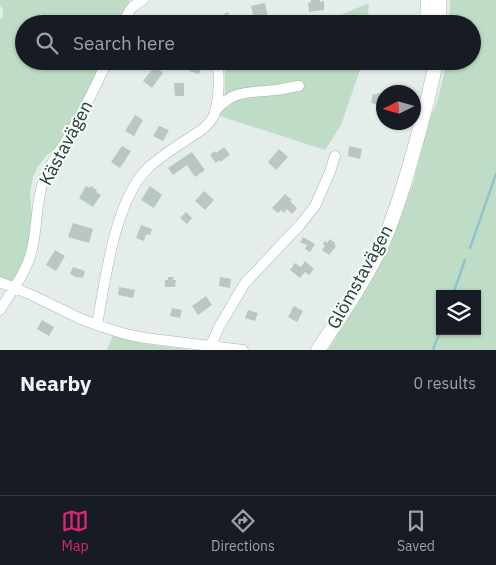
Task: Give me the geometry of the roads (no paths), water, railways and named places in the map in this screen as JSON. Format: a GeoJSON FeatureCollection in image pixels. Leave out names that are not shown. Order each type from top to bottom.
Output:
{"type":"FeatureCollection","features":[{"type":"Feature","properties":{"kind":"main road"},"geometry":{"type":"LineString","coordinates":[[427,15],[428,0]]}},
{"type":"Feature","properties":{"kind":"main road"},"geometry":{"type":"LineString","coordinates":[[439,0],[439,15]]}},
{"type":"Feature","properties":{"kind":"main road","name":"Glömstavägen"},"geometry":{"type":"LineString","coordinates":[[415,144],[425,70]]}},
{"type":"Feature","properties":{"kind":"main road","name":"Glömstavägen"},"geometry":{"type":"LineString","coordinates":[[318,350],[343,313],[378,251],[397,206],[435,70]]}},
{"type":"Feature","properties":{"kind":"street"},"geometry":{"type":"LineString","coordinates":[[127,15],[130,9],[143,0]]}},
{"type":"Feature","properties":{"kind":"street","name":"Kästavägen"},"geometry":{"type":"LineString","coordinates":[[0,310],[26,266],[31,253],[39,196],[47,172],[94,92],[103,70]]}},
{"type":"Feature","properties":{"kind":"street"},"geometry":{"type":"LineString","coordinates":[[97,325],[114,239],[124,206],[131,191],[150,167],[208,124],[215,111],[218,88],[217,70]]}},
{"type":"Feature","properties":{"kind":"street"},"geometry":{"type":"LineString","coordinates":[[215,111],[226,100],[241,93],[299,86]]}},
{"type":"Feature","properties":{"kind":"street"},"geometry":{"type":"LineString","coordinates":[[210,345],[245,283],[315,206],[335,156]]}},
{"type":"Feature","properties":{"kind":"street"},"geometry":{"type":"LineString","coordinates":[[0,282],[81,319],[126,334],[243,350]]}},
{"type":"Feature","properties":{"kind":"waterway"},"geometry":{"type":"LineString","coordinates":[[470,248],[496,174]]}},
{"type":"Feature","properties":{"kind":"waterway"},"geometry":{"type":"LineString","coordinates":[[454,290],[465,260]]}},
{"type":"Feature","properties":{"kind":"waterway"},"geometry":{"type":"LineString","coordinates":[[433,350],[439,335]]}}]}
